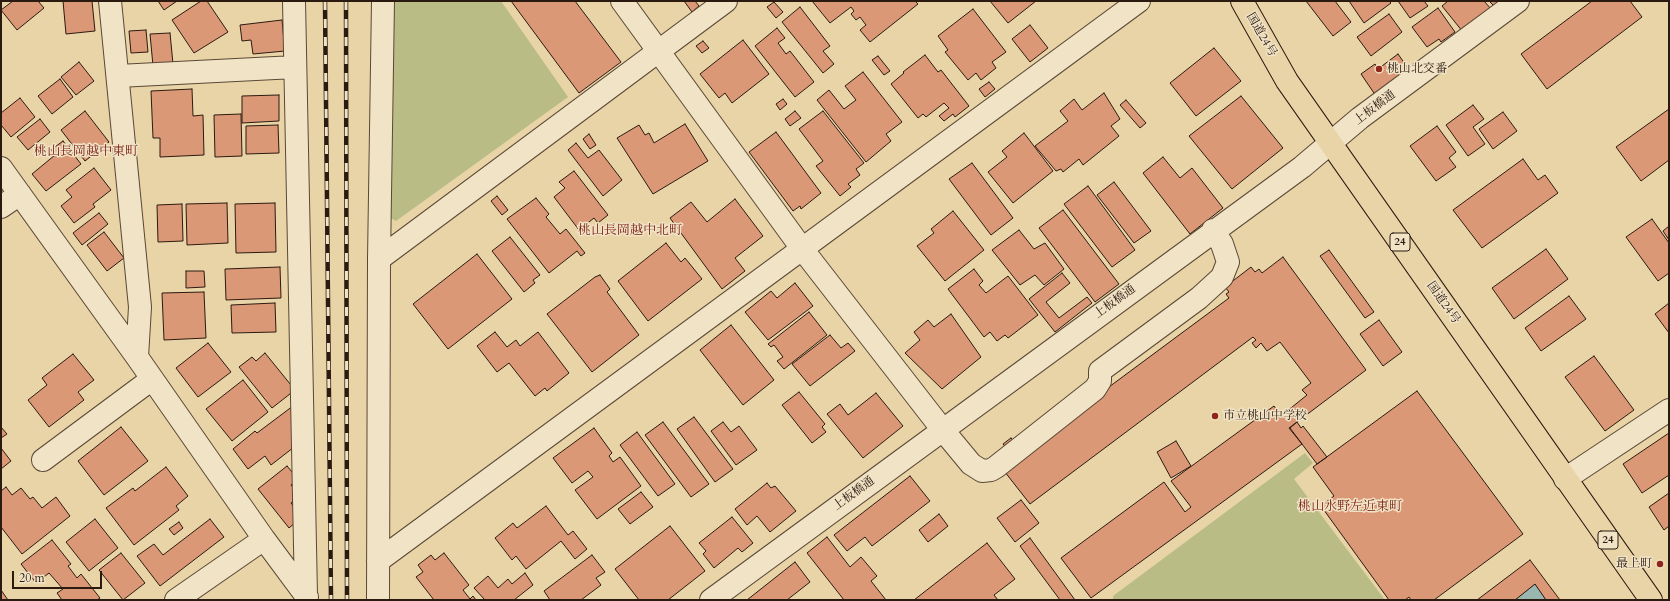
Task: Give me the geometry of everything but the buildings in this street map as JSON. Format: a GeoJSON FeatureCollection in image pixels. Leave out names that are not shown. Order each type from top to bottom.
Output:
{"type":"FeatureCollection","features":[{"type":"Feature","properties":{"kind":"highway","name":"国道24号"},"geometry":{"type":"LineString","coordinates":[[1249,4],[1287,81],[1650,600]]}},
{"type":"Feature","properties":{"kind":"street"},"geometry":{"type":"LineString","coordinates":[[110,1],[140,307],[137,358]]}},
{"type":"Feature","properties":{"kind":"street"},"geometry":{"type":"LineString","coordinates":[[294,1],[307,597]]}},
{"type":"Feature","properties":{"kind":"street"},"geometry":{"type":"LineString","coordinates":[[378,600],[379,259],[383,1]]}},
{"type":"Feature","properties":{"kind":"street"},"geometry":{"type":"LineString","coordinates":[[622,1],[802,250],[942,429],[971,464],[982,471],[991,470],[996,467],[1095,389],[1100,381],[1100,371],[1199,298],[1222,277],[1228,262],[1222,244],[1213,230]]}},
{"type":"Feature","properties":{"kind":"street"},"geometry":{"type":"LineString","coordinates":[[379,259],[726,1]]}},
{"type":"Feature","properties":{"kind":"street"},"geometry":{"type":"LineString","coordinates":[[378,561],[1139,1]]}},
{"type":"Feature","properties":{"kind":"street","name":"上板橋通"},"geometry":{"type":"LineString","coordinates":[[711,600],[1213,230],[1302,167],[1360,118],[1518,1]]}},
{"type":"Feature","properties":{"kind":"street"},"geometry":{"type":"LineString","coordinates":[[118,76],[295,68]]}},
{"type":"Feature","properties":{"kind":"street"},"geometry":{"type":"LineString","coordinates":[[1,168],[307,597]]}},
{"type":"Feature","properties":{"kind":"street"},"geometry":{"type":"LineString","coordinates":[[1,207],[20,194]]}},
{"type":"Feature","properties":{"kind":"street"},"geometry":{"type":"LineString","coordinates":[[43,460],[152,379]]}},
{"type":"Feature","properties":{"kind":"street"},"geometry":{"type":"LineString","coordinates":[[1565,480],[1669,410]]}},
{"type":"Feature","properties":{"kind":"street"},"geometry":{"type":"LineString","coordinates":[[176,600],[264,538]]}},
{"type":"Feature","properties":{"kind":"green space"},"geometry":{"type":"Polygon","coordinates":[[[389,1],[501,1],[568,97],[396,221],[387,216],[389,1]]]}},
{"type":"Feature","properties":{"kind":"green space"},"geometry":{"type":"Polygon","coordinates":[[[1305,453],[1313,463],[1294,479],[1385,600],[1113,600],[1113,596],[1305,453]]]}},
{"type":"Feature","properties":{"kind":"water"},"geometry":{"type":"Polygon","coordinates":[[[1535,584],[1546,600],[1515,600],[1535,584]]]}},
{"type":"Feature","properties":{"kind":"railway"},"geometry":{"type":"LineString","coordinates":[[325,1],[331,600]]}},
{"type":"Feature","properties":{"kind":"railway"},"geometry":{"type":"LineString","coordinates":[[346,1],[347,600]]}},
{"type":"Feature","properties":{"kind":"place","name":"桃山北交番"},"geometry":{"type":"Point","coordinates":[1379,69]}},
{"type":"Feature","properties":{"kind":"place","name":"市立桃山中学校"},"geometry":{"type":"Point","coordinates":[1215,416]}},
{"type":"Feature","properties":{"kind":"place","name":"最上町"},"geometry":{"type":"Point","coordinates":[1660,564]}},
{"type":"Feature","properties":{"kind":"district","name":"桃山長岡越中東町"},"geometry":{"type":"Point","coordinates":[86,152]}},
{"type":"Feature","properties":{"kind":"district","name":"桃山長岡越中北町"},"geometry":{"type":"Point","coordinates":[630,231]}},
{"type":"Feature","properties":{"kind":"district","name":"桃山水野左近東町"},"geometry":{"type":"Point","coordinates":[1350,507]}}]}
